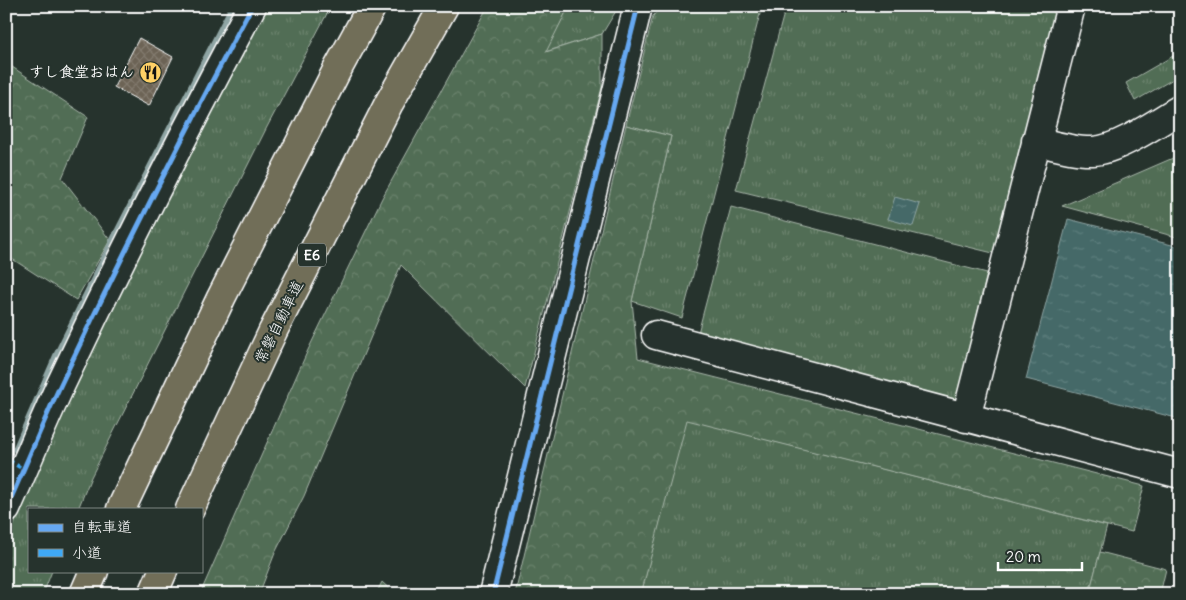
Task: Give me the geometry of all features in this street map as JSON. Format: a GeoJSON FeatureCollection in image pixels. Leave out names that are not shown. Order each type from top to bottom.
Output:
{"type":"FeatureCollection","features":[{"type":"Feature","properties":{"kind":"highway"},"geometry":{"type":"LineString","coordinates":[[121,508],[221,298],[337,70],[372,6]]}},
{"type":"Feature","properties":{"kind":"highway","name":"常磐自動車道"},"geometry":{"type":"LineString","coordinates":[[190,508],[273,331],[389,103],[444,6]]}},
{"type":"Feature","properties":{"kind":"highway"},"geometry":{"type":"LineString","coordinates":[[84,594],[94,572]]}},
{"type":"Feature","properties":{"kind":"highway"},"geometry":{"type":"LineString","coordinates":[[153,594],[163,572]]}},
{"type":"Feature","properties":{"kind":"street"},"geometry":{"type":"LineString","coordinates":[[6,509],[61,385],[109,284],[252,6]]}},
{"type":"Feature","properties":{"kind":"street"},"geometry":{"type":"LineString","coordinates":[[493,594],[638,6]]}},
{"type":"Feature","properties":{"kind":"street"},"geometry":{"type":"LineString","coordinates":[[966,418],[1071,6]]}},
{"type":"Feature","properties":{"kind":"street"},"geometry":{"type":"LineString","coordinates":[[1036,141],[1069,149],[1094,151],[1111,148],[1180,109]]}},
{"type":"Feature","properties":{"kind":"street"},"geometry":{"type":"LineString","coordinates":[[656,335],[1180,474]]}},
{"type":"Feature","properties":{"kind":"green space"},"geometry":{"type":"Polygon","coordinates":[[[266,6],[331,6],[267,127],[91,477],[78,508],[28,508],[28,572],[52,572],[43,594],[6,594],[6,543],[105,319],[266,6]]]}},
{"type":"Feature","properties":{"kind":"green space"},"geometry":{"type":"Polygon","coordinates":[[[488,6],[569,6],[546,52],[602,34],[602,87],[525,388],[401,265],[304,496],[275,553],[259,594],[200,594],[308,350],[382,198],[488,6]]]}},
{"type":"Feature","properties":{"kind":"green space"},"geometry":{"type":"Polygon","coordinates":[[[569,6],[619,6],[602,34],[545,52],[569,6]]]}},
{"type":"Feature","properties":{"kind":"green space"},"geometry":{"type":"Polygon","coordinates":[[[662,6],[762,6],[682,318],[632,301],[671,136],[626,125],[653,16],[662,6]]]}},
{"type":"Feature","properties":{"kind":"green space"},"geometry":{"type":"Polygon","coordinates":[[[786,6],[1057,6],[993,253],[736,190],[786,6]]]}},
{"type":"Feature","properties":{"kind":"green space"},"geometry":{"type":"Polygon","coordinates":[[[1180,52],[1180,75],[1135,101],[1126,83],[1180,52]]]}},
{"type":"Feature","properties":{"kind":"green space"},"geometry":{"type":"Polygon","coordinates":[[[6,63],[88,117],[62,178],[110,240],[76,300],[6,255],[6,63]]]}},
{"type":"Feature","properties":{"kind":"green space"},"geometry":{"type":"Polygon","coordinates":[[[626,125],[671,136],[632,301],[638,358],[1144,486],[1132,532],[687,420],[641,594],[515,594],[626,125]]]}},
{"type":"Feature","properties":{"kind":"green space"},"geometry":{"type":"Polygon","coordinates":[[[1180,155],[1180,238],[1062,206],[1180,155]]]}},
{"type":"Feature","properties":{"kind":"green space"},"geometry":{"type":"Polygon","coordinates":[[[731,207],[987,273],[957,402],[698,333],[731,207]]]}},
{"type":"Feature","properties":{"kind":"green space"},"geometry":{"type":"Polygon","coordinates":[[[686,419],[1107,526],[1089,594],[641,594],[686,419]]]}},
{"type":"Feature","properties":{"kind":"green space"},"geometry":{"type":"Polygon","coordinates":[[[1100,552],[1166,569],[1160,594],[1089,594],[1100,552]]]}},
{"type":"Feature","properties":{"kind":"green space"},"geometry":{"type":"Polygon","coordinates":[[[382,582],[395,594],[376,594],[382,582]]]}},
{"type":"Feature","properties":{"kind":"water"},"geometry":{"type":"Polygon","coordinates":[[[895,197],[920,204],[913,226],[888,219],[895,197]]]}},
{"type":"Feature","properties":{"kind":"water"},"geometry":{"type":"Polygon","coordinates":[[[1068,219],[1180,247],[1180,419],[1026,379],[1068,219]]]}},
{"type":"Feature","properties":{"kind":"building"},"geometry":{"type":"Polygon","coordinates":[[[139,38],[173,57],[149,106],[114,87],[139,38]]]}},
{"type":"Feature","properties":{"kind":"waterway"},"geometry":{"type":"LineString","coordinates":[[17,449],[57,357],[234,6]]}},
{"type":"Feature","properties":{"kind":"marked path"},"geometry":{"type":"LineString","coordinates":[[6,459],[23,469]]}},
{"type":"Feature","properties":{"kind":"cycle path"},"geometry":{"type":"LineString","coordinates":[[6,509],[61,384],[107,289],[178,147],[252,6]]}},
{"type":"Feature","properties":{"kind":"cycle path"},"geometry":{"type":"LineString","coordinates":[[493,594],[638,6]]}},
{"type":"Feature","properties":{"kind":"place","name":"すし食堂おはん"},"geometry":{"type":"Point","coordinates":[150,72]}}]}
